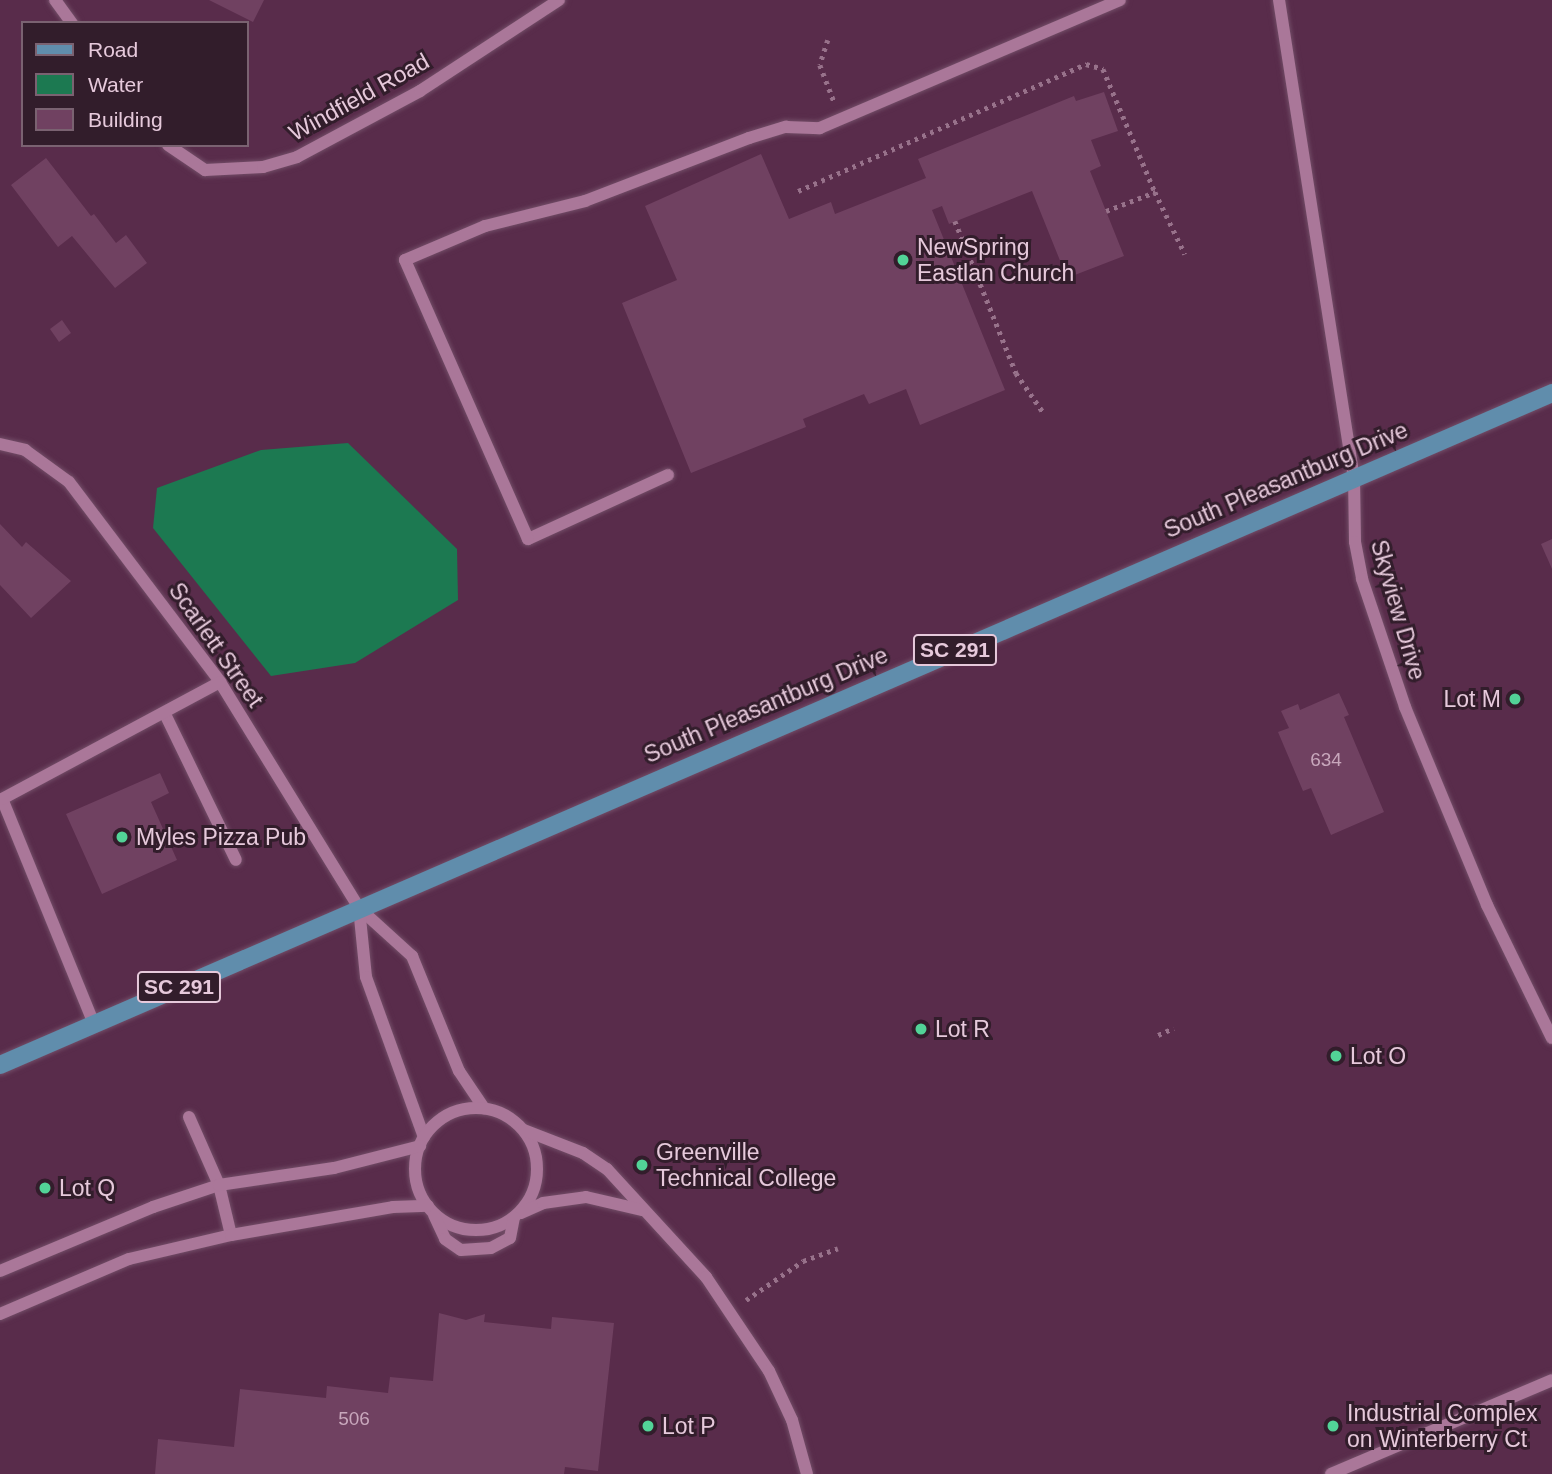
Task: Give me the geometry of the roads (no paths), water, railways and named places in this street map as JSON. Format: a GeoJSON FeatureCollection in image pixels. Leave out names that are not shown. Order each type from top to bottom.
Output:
{"type":"FeatureCollection","features":[{"type":"Feature","properties":{"kind":"main road","name":"South Pleasantburg Drive"},"geometry":{"type":"LineString","coordinates":[[0,1065],[1552,393]]}},
{"type":"Feature","properties":{"kind":"street"},"geometry":{"type":"LineString","coordinates":[[55,0],[71,21]]}},
{"type":"Feature","properties":{"kind":"street","name":"Windfield Road"},"geometry":{"type":"LineString","coordinates":[[170,147],[205,170],[263,167],[297,157],[420,92],[559,0]]}},
{"type":"Feature","properties":{"kind":"street"},"geometry":{"type":"LineString","coordinates":[[668,475],[528,538],[405,260],[485,226],[584,201],[749,138],[786,127],[820,128],[1120,0]]}},
{"type":"Feature","properties":{"kind":"street","name":"Skyview Drive"},"geometry":{"type":"LineString","coordinates":[[1279,0],[1354,477],[1355,542],[1362,579],[1405,707],[1492,915],[1552,1038]]}},
{"type":"Feature","properties":{"kind":"street","name":"Scarlett Street"},"geometry":{"type":"LineString","coordinates":[[0,444],[25,450],[69,482],[220,682],[359,908]]}},
{"type":"Feature","properties":{"kind":"street"},"geometry":{"type":"LineString","coordinates":[[94,1024],[2,799],[220,682]]}},
{"type":"Feature","properties":{"kind":"street"},"geometry":{"type":"LineString","coordinates":[[164,714],[236,860]]}},
{"type":"Feature","properties":{"kind":"street"},"geometry":{"type":"LineString","coordinates":[[359,908],[412,956],[458,1071],[484,1108],[524,1130],[583,1153],[607,1169],[642,1211],[668,1231],[731,1310],[769,1371],[792,1420],[807,1474]]}},
{"type":"Feature","properties":{"kind":"street"},"geometry":{"type":"LineString","coordinates":[[359,908],[366,977],[422,1142],[416,1166],[430,1208],[445,1239],[461,1250],[491,1248],[510,1238],[516,1216],[536,1182],[533,1146],[524,1130]]}},
{"type":"Feature","properties":{"kind":"street"},"geometry":{"type":"LineString","coordinates":[[0,1271],[153,1207],[219,1185],[334,1168],[422,1142],[450,1114],[484,1108]]}},
{"type":"Feature","properties":{"kind":"street"},"geometry":{"type":"LineString","coordinates":[[189,1117],[219,1185],[231,1235]]}},
{"type":"Feature","properties":{"kind":"street"},"geometry":{"type":"LineString","coordinates":[[0,1314],[129,1259],[231,1235],[393,1207],[430,1208],[447,1222],[472,1229],[498,1226],[543,1203],[586,1197],[642,1211]]}},
{"type":"Feature","properties":{"kind":"street"},"geometry":{"type":"LineString","coordinates":[[1331,1474],[1552,1380]]}},
{"type":"Feature","properties":{"kind":"water"},"geometry":{"type":"Polygon","coordinates":[[[348,443],[457,549],[458,600],[355,663],[271,676],[153,528],[157,488],[261,450],[348,443]]]}},
{"type":"Feature","properties":{"kind":"place","name":"NewSpring Eastlan Church"},"geometry":{"type":"Point","coordinates":[903,260]}},
{"type":"Feature","properties":{"kind":"place","name":"Lot M"},"geometry":{"type":"Point","coordinates":[1515,699]}},
{"type":"Feature","properties":{"kind":"place","name":"Myles Pizza Pub"},"geometry":{"type":"Point","coordinates":[122,837]}},
{"type":"Feature","properties":{"kind":"place","name":"Lot R"},"geometry":{"type":"Point","coordinates":[921,1029]}},
{"type":"Feature","properties":{"kind":"place","name":"Lot O"},"geometry":{"type":"Point","coordinates":[1336,1056]}},
{"type":"Feature","properties":{"kind":"place","name":"Greenville Technical College"},"geometry":{"type":"Point","coordinates":[642,1165]}},
{"type":"Feature","properties":{"kind":"place","name":"Lot Q"},"geometry":{"type":"Point","coordinates":[45,1188]}},
{"type":"Feature","properties":{"kind":"place","name":"Lot P"},"geometry":{"type":"Point","coordinates":[648,1426]}},
{"type":"Feature","properties":{"kind":"place","name":"Industrial Complex on Winterberry Ct"},"geometry":{"type":"Point","coordinates":[1333,1426]}}]}
